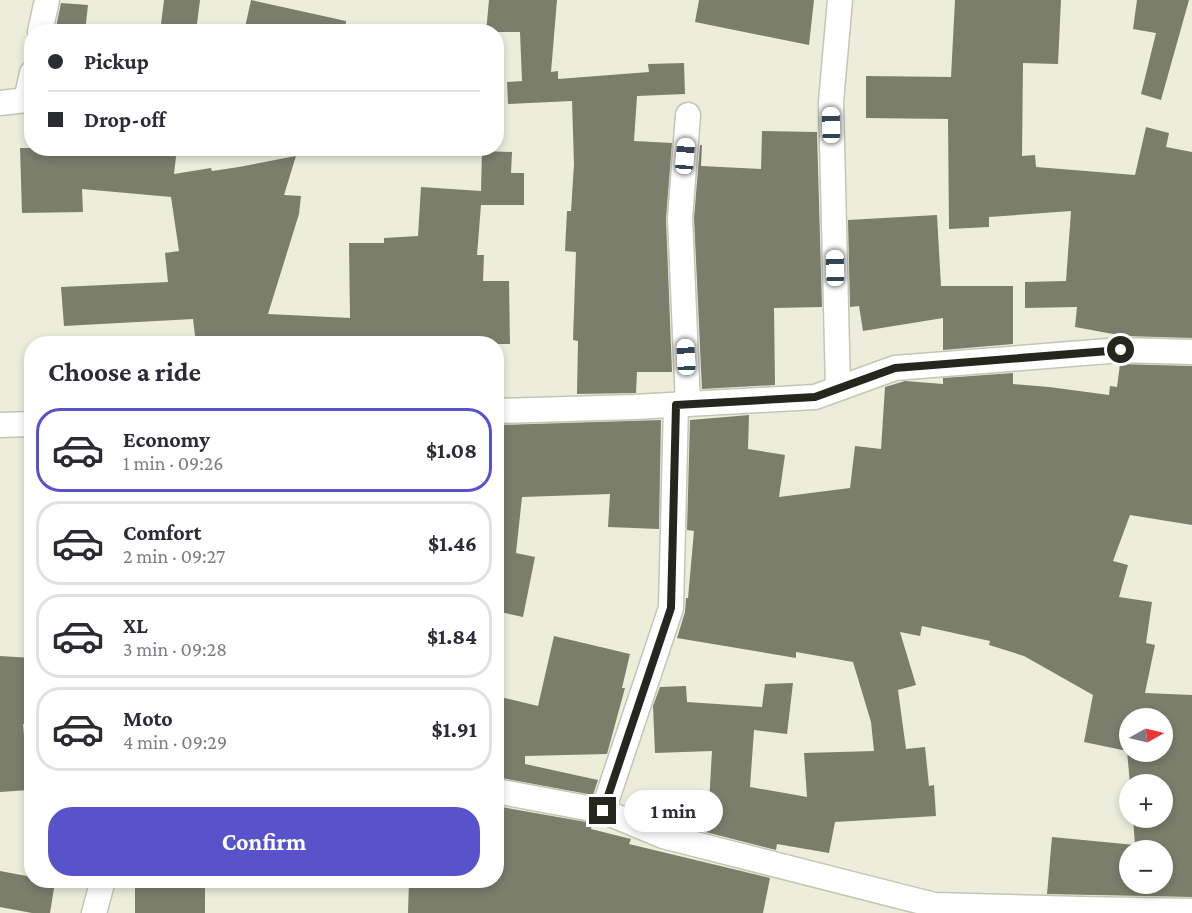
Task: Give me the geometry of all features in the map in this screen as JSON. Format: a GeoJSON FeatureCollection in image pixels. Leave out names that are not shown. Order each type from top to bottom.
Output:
{"type":"FeatureCollection","features":[{"type":"Feature","properties":{"kind":"street"},"geometry":{"type":"LineString","coordinates":[[42,24],[47,0]]}},
{"type":"Feature","properties":{"kind":"street"},"geometry":{"type":"LineString","coordinates":[[838,388],[831,102],[840,0]]}},
{"type":"Feature","properties":{"kind":"street"},"geometry":{"type":"LineString","coordinates":[[0,103],[24,100]]}},
{"type":"Feature","properties":{"kind":"street"},"geometry":{"type":"LineString","coordinates":[[603,811],[671,608],[682,404],[680,218],[688,115]]}},
{"type":"Feature","properties":{"kind":"street"},"geometry":{"type":"LineString","coordinates":[[504,411],[815,397],[895,368],[1121,350],[1192,352]]}},
{"type":"Feature","properties":{"kind":"street"},"geometry":{"type":"LineString","coordinates":[[0,425],[24,424]]}},
{"type":"Feature","properties":{"kind":"street"},"geometry":{"type":"LineString","coordinates":[[504,792],[603,811],[663,836],[934,905],[1079,911],[1192,912]]}},
{"type":"Feature","properties":{"kind":"street"},"geometry":{"type":"LineString","coordinates":[[94,913],[101,888]]}},
{"type":"Feature","properties":{"kind":"building"},"geometry":{"type":"Polygon","coordinates":[[[164,0],[200,0],[197,24],[161,24],[164,0]]]}},
{"type":"Feature","properties":{"kind":"building"},"geometry":{"type":"Polygon","coordinates":[[[251,0],[346,21],[346,24],[246,24],[251,0]]]}},
{"type":"Feature","properties":{"kind":"building"},"geometry":{"type":"Polygon","coordinates":[[[489,0],[557,0],[551,72],[558,71],[558,79],[649,72],[648,64],[684,63],[685,94],[637,96],[634,141],[672,143],[666,219],[672,372],[637,372],[636,393],[577,394],[578,341],[573,340],[576,252],[565,251],[567,211],[571,211],[574,164],[572,101],[508,104],[507,82],[522,81],[520,32],[504,32],[504,24],[487,24],[489,0]]]}},
{"type":"Feature","properties":{"kind":"building"},"geometry":{"type":"Polygon","coordinates":[[[699,0],[814,0],[809,45],[695,22],[699,0]]]}},
{"type":"Feature","properties":{"kind":"building"},"geometry":{"type":"Polygon","coordinates":[[[955,0],[1061,0],[1058,64],[1023,63],[1022,156],[1035,155],[1036,167],[1135,175],[1146,127],[1169,133],[1166,147],[1192,152],[1192,338],[1124,336],[1075,327],[1077,307],[1025,308],[1025,282],[1066,281],[1071,211],[989,217],[989,227],[949,229],[948,119],[866,118],[866,76],[951,77],[955,0]]]}},
{"type":"Feature","properties":{"kind":"building"},"geometry":{"type":"Polygon","coordinates":[[[1137,0],[1189,0],[1161,100],[1141,94],[1156,33],[1133,29],[1137,0]]]}},
{"type":"Feature","properties":{"kind":"building"},"geometry":{"type":"Polygon","coordinates":[[[61,3],[88,5],[86,24],[57,24],[61,3]]]}},
{"type":"Feature","properties":{"kind":"building"},"geometry":{"type":"Polygon","coordinates":[[[762,131],[817,132],[822,307],[774,308],[775,385],[702,389],[694,218],[700,145],[702,145],[701,166],[761,169],[762,131]]]}},
{"type":"Feature","properties":{"kind":"building"},"geometry":{"type":"Polygon","coordinates":[[[20,148],[24,148],[24,156],[176,156],[174,174],[211,168],[212,171],[296,156],[284,195],[301,196],[299,214],[268,314],[350,318],[349,243],[384,243],[384,238],[418,236],[421,187],[481,191],[482,156],[504,156],[504,152],[512,152],[511,173],[524,173],[524,205],[481,205],[477,255],[484,255],[483,281],[509,281],[510,344],[504,344],[504,336],[195,336],[193,319],[64,326],[61,287],[168,282],[165,253],[179,251],[171,197],[82,189],[83,212],[22,213],[20,148]]]}},
{"type":"Feature","properties":{"kind":"building"},"geometry":{"type":"Polygon","coordinates":[[[937,215],[941,286],[1013,286],[1013,344],[943,350],[943,318],[863,331],[859,306],[850,307],[848,220],[937,215]]]}},
{"type":"Feature","properties":{"kind":"building"},"geometry":{"type":"Polygon","coordinates":[[[1120,364],[1192,366],[1192,525],[1130,515],[1113,561],[1128,565],[1119,597],[1152,602],[1146,643],[1155,645],[1145,693],[1192,695],[1192,897],[1047,894],[1052,837],[1119,843],[1119,894],[1173,894],[1173,840],[1135,840],[1134,828],[1173,828],[1173,774],[1129,774],[1128,762],[1173,762],[1173,708],[1119,708],[1119,749],[1084,742],[1093,695],[1024,656],[989,645],[990,641],[922,626],[920,636],[900,632],[916,685],[898,690],[906,749],[925,747],[929,786],[934,785],[936,816],[835,822],[829,853],[777,844],[776,850],[682,826],[688,799],[709,803],[712,751],[655,753],[653,706],[660,687],[686,686],[687,702],[762,707],[765,684],[793,683],[787,734],[754,730],[750,787],[807,797],[804,753],[874,751],[871,722],[853,662],[796,652],[796,658],[677,638],[685,612],[686,598],[688,598],[694,531],[687,530],[690,420],[749,415],[748,449],[785,455],[779,497],[850,488],[855,446],[881,449],[885,387],[905,381],[943,384],[943,378],[1013,373],[1013,384],[1109,395],[1110,386],[1117,387],[1120,364]]]}},
{"type":"Feature","properties":{"kind":"building"},"geometry":{"type":"Polygon","coordinates":[[[661,420],[659,529],[608,527],[610,494],[522,497],[516,553],[535,557],[523,617],[504,613],[504,425],[661,420]]]}},
{"type":"Feature","properties":{"kind":"building"},"geometry":{"type":"Polygon","coordinates":[[[554,636],[630,654],[622,688],[625,688],[607,754],[525,756],[525,764],[598,780],[593,795],[504,778],[504,698],[538,706],[554,636]]]}},
{"type":"Feature","properties":{"kind":"building"},"geometry":{"type":"Polygon","coordinates":[[[0,656],[24,658],[24,790],[0,792],[0,656]]]}},
{"type":"Feature","properties":{"kind":"building"},"geometry":{"type":"Polygon","coordinates":[[[504,807],[592,823],[591,829],[631,839],[629,844],[770,878],[763,913],[408,913],[409,888],[504,888],[504,807]]]}},
{"type":"Feature","properties":{"kind":"building"},"geometry":{"type":"Polygon","coordinates":[[[0,871],[24,876],[24,888],[54,888],[50,913],[32,913],[0,907],[0,871]]]}},
{"type":"Feature","properties":{"kind":"building"},"geometry":{"type":"Polygon","coordinates":[[[135,888],[205,888],[205,913],[135,913],[135,888]]]}},
{"type":"Feature","properties":{"kind":"route"},"geometry":{"type":"LineString","coordinates":[[603,811],[671,608],[676,405],[815,397],[895,368],[1121,350]]}}]}
